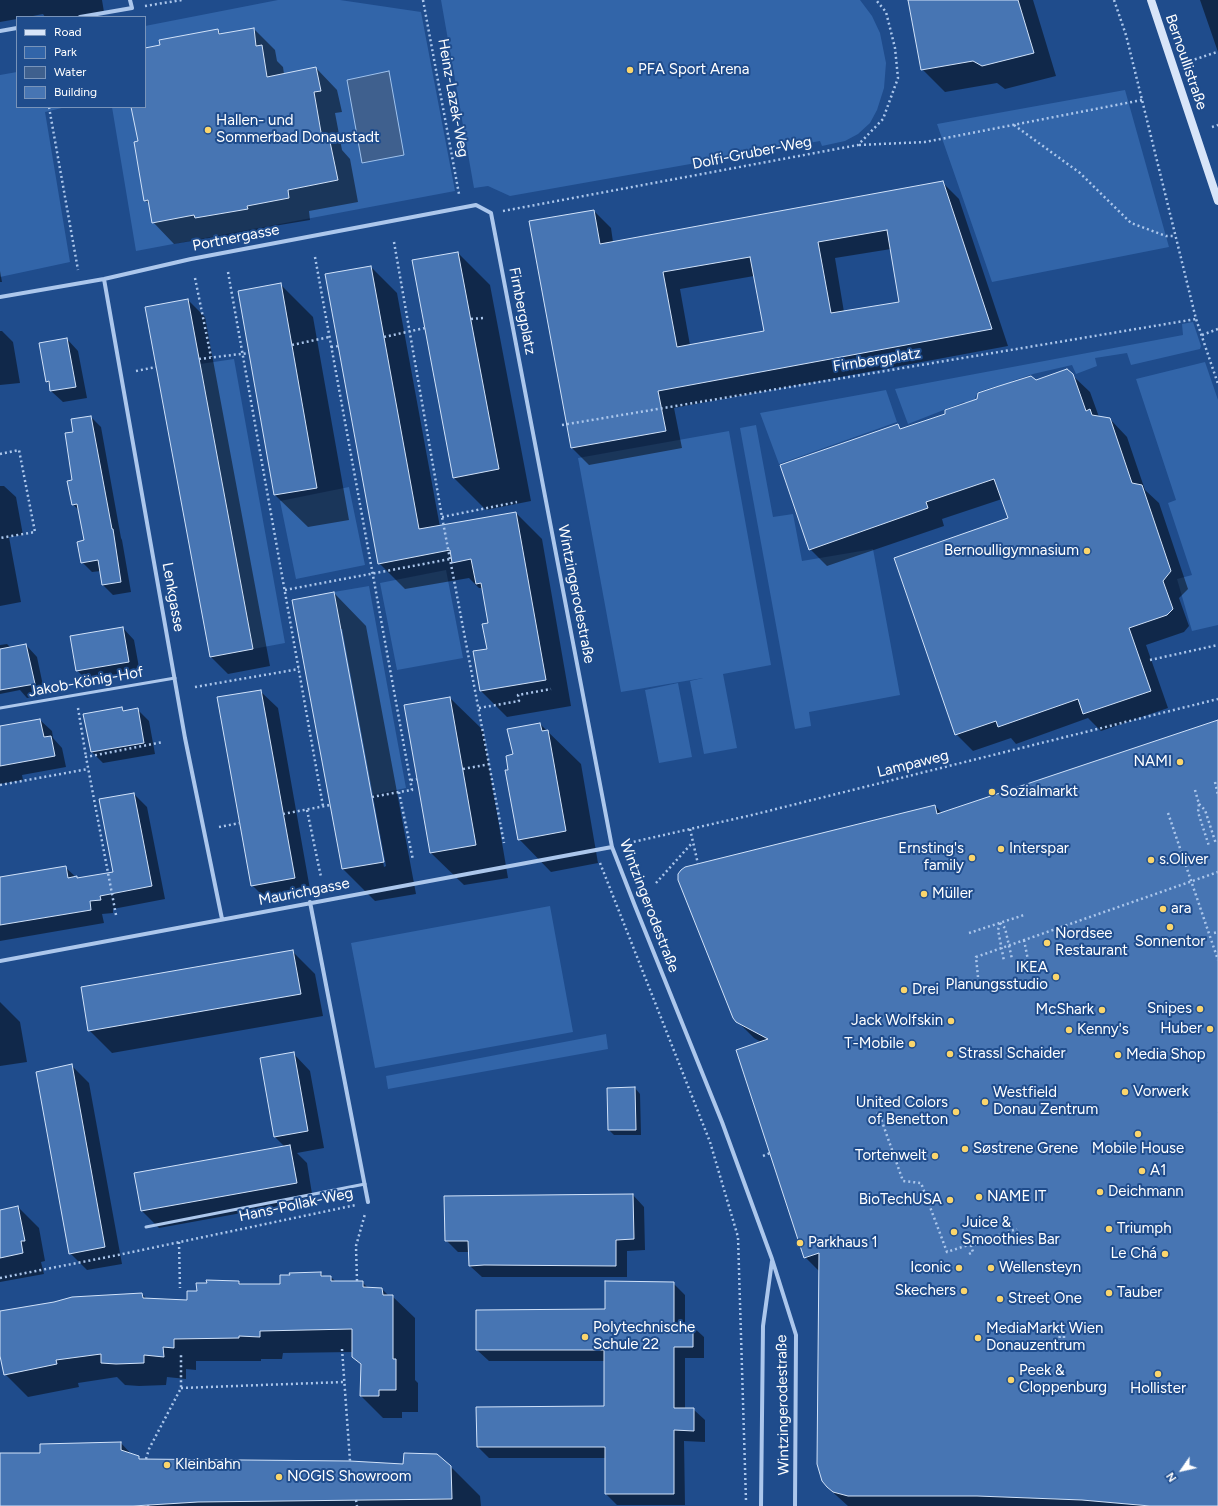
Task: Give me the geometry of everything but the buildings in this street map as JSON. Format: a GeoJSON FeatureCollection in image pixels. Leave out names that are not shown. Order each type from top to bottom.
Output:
{"type":"FeatureCollection","features":[{"type":"Feature","properties":{"kind":"street"},"geometry":{"type":"LineString","coordinates":[[86,16],[132,8],[130,0]]}},
{"type":"Feature","properties":{"kind":"street","name":"Bernoullistraße"},"geometry":{"type":"LineString","coordinates":[[1151,0],[1218,201]]}},
{"type":"Feature","properties":{"kind":"street"},"geometry":{"type":"LineString","coordinates":[[0,31],[16,28]]}},
{"type":"Feature","properties":{"kind":"street","name":"Portnergasse"},"geometry":{"type":"LineString","coordinates":[[0,297],[104,279],[191,259],[476,205],[491,213]]}},
{"type":"Feature","properties":{"kind":"street","name":"Firnbergplatz"},"geometry":{"type":"LineString","coordinates":[[491,213],[533,430]]}},
{"type":"Feature","properties":{"kind":"street","name":"Lenkgasse"},"geometry":{"type":"LineString","coordinates":[[104,279],[185,738],[222,919]]}},
{"type":"Feature","properties":{"kind":"street","name":"Wintzingerodestraße"},"geometry":{"type":"LineString","coordinates":[[533,430],[612,846],[634,906],[722,1122],[772,1259],[796,1336],[796,1506]]}},
{"type":"Feature","properties":{"kind":"street","name":"Maurichgasse"},"geometry":{"type":"LineString","coordinates":[[0,961],[612,846]]}},
{"type":"Feature","properties":{"kind":"street","name":"Hans-Pollak-Weg"},"geometry":{"type":"LineString","coordinates":[[310,902],[368,1202]]}},
{"type":"Feature","properties":{"kind":"street","name":"Wintzingerodestraße"},"geometry":{"type":"LineString","coordinates":[[761,1506],[763,1326],[772,1259]]}},
{"type":"Feature","properties":{"kind":"lane","name":"Jakob-König-Hof"},"geometry":{"type":"LineString","coordinates":[[0,708],[175,678]]}},
{"type":"Feature","properties":{"kind":"lane"},"geometry":{"type":"LineString","coordinates":[[146,1227],[365,1184]]}},
{"type":"Feature","properties":{"kind":"path"},"geometry":{"type":"LineString","coordinates":[[132,8],[182,0]]}},
{"type":"Feature","properties":{"kind":"path","name":"Heinz-Lazek-Weg"},"geometry":{"type":"LineString","coordinates":[[423,0],[460,200]]}},
{"type":"Feature","properties":{"kind":"path"},"geometry":{"type":"LineString","coordinates":[[858,145],[883,120],[898,78],[895,48],[886,12],[876,0]]}},
{"type":"Feature","properties":{"kind":"path"},"geometry":{"type":"LineString","coordinates":[[1114,0],[1126,35],[1196,319],[1218,384]]}},
{"type":"Feature","properties":{"kind":"path"},"geometry":{"type":"LineString","coordinates":[[1190,61],[1217,52]]}},
{"type":"Feature","properties":{"kind":"path","name":"Dolfi-Gruber-Weg"},"geometry":{"type":"LineString","coordinates":[[491,213],[858,145],[925,142],[1142,100]]}},
{"type":"Feature","properties":{"kind":"path"},"geometry":{"type":"LineString","coordinates":[[49,108],[79,272]]}},
{"type":"Feature","properties":{"kind":"path"},"geometry":{"type":"LineString","coordinates":[[1013,125],[1080,173],[1131,223],[1166,236],[1176,236]]}},
{"type":"Feature","properties":{"kind":"path"},"geometry":{"type":"LineString","coordinates":[[1212,127],[1218,125]]}},
{"type":"Feature","properties":{"kind":"path"},"geometry":{"type":"LineString","coordinates":[[394,242],[442,517],[504,843]]}},
{"type":"Feature","properties":{"kind":"path"},"geometry":{"type":"LineString","coordinates":[[315,257],[411,780],[412,790],[372,797]]}},
{"type":"Feature","properties":{"kind":"path"},"geometry":{"type":"LineString","coordinates":[[228,272],[323,806]]}},
{"type":"Feature","properties":{"kind":"path"},"geometry":{"type":"LineString","coordinates":[[195,278],[211,357]]}},
{"type":"Feature","properties":{"kind":"path"},"geometry":{"type":"LineString","coordinates":[[471,320],[483,318]]}},
{"type":"Feature","properties":{"kind":"path","name":"Firnbergplatz"},"geometry":{"type":"LineString","coordinates":[[562,425],[1196,319]]}},
{"type":"Feature","properties":{"kind":"path"},"geometry":{"type":"LineString","coordinates":[[384,337],[425,328]]}},
{"type":"Feature","properties":{"kind":"path"},"geometry":{"type":"LineString","coordinates":[[1202,335],[1218,330]]}},
{"type":"Feature","properties":{"kind":"path"},"geometry":{"type":"LineString","coordinates":[[292,345],[330,338]]}},
{"type":"Feature","properties":{"kind":"path"},"geometry":{"type":"LineString","coordinates":[[331,347],[339,346]]}},
{"type":"Feature","properties":{"kind":"path"},"geometry":{"type":"LineString","coordinates":[[199,359],[249,353]]}},
{"type":"Feature","properties":{"kind":"path"},"geometry":{"type":"LineString","coordinates":[[136,371],[156,367]]}},
{"type":"Feature","properties":{"kind":"path"},"geometry":{"type":"LineString","coordinates":[[0,454],[19,450],[35,532],[0,538]]}},
{"type":"Feature","properties":{"kind":"path"},"geometry":{"type":"LineString","coordinates":[[442,517],[518,502]]}},
{"type":"Feature","properties":{"kind":"path"},"geometry":{"type":"LineString","coordinates":[[285,590],[450,559]]}},
{"type":"Feature","properties":{"kind":"path"},"geometry":{"type":"LineString","coordinates":[[1150,660],[1218,645]]}},
{"type":"Feature","properties":{"kind":"path"},"geometry":{"type":"LineString","coordinates":[[195,688],[299,669]]}},
{"type":"Feature","properties":{"kind":"path"},"geometry":{"type":"LineString","coordinates":[[479,708],[519,701],[518,695],[551,689]]}},
{"type":"Feature","properties":{"kind":"path"},"geometry":{"type":"LineString","coordinates":[[76,694],[86,757],[116,915]]}},
{"type":"Feature","properties":{"kind":"path","name":"Lampaweg"},"geometry":{"type":"LineString","coordinates":[[612,846],[752,815],[1218,699]]}},
{"type":"Feature","properties":{"kind":"path"},"geometry":{"type":"LineString","coordinates":[[86,757],[163,742]]}},
{"type":"Feature","properties":{"kind":"path"},"geometry":{"type":"LineString","coordinates":[[463,769],[490,764]]}},
{"type":"Feature","properties":{"kind":"path"},"geometry":{"type":"LineString","coordinates":[[0,785],[88,768]]}},
{"type":"Feature","properties":{"kind":"path"},"geometry":{"type":"LineString","coordinates":[[411,780],[417,779]]}},
{"type":"Feature","properties":{"kind":"path"},"geometry":{"type":"LineString","coordinates":[[1215,782],[1218,795]]}},
{"type":"Feature","properties":{"kind":"path"},"geometry":{"type":"LineString","coordinates":[[1195,790],[1199,804],[1198,812],[1209,846]]}},
{"type":"Feature","properties":{"kind":"path"},"geometry":{"type":"LineString","coordinates":[[400,792],[413,860]]}},
{"type":"Feature","properties":{"kind":"path"},"geometry":{"type":"LineString","coordinates":[[1199,804],[1205,810],[1216,844]]}},
{"type":"Feature","properties":{"kind":"path"},"geometry":{"type":"LineString","coordinates":[[283,814],[330,805]]}},
{"type":"Feature","properties":{"kind":"path"},"geometry":{"type":"LineString","coordinates":[[307,810],[321,877]]}},
{"type":"Feature","properties":{"kind":"path"},"geometry":{"type":"LineString","coordinates":[[1168,814],[1218,960]]}},
{"type":"Feature","properties":{"kind":"path"},"geometry":{"type":"LineString","coordinates":[[219,827],[240,823]]}},
{"type":"Feature","properties":{"kind":"path"},"geometry":{"type":"LineString","coordinates":[[690,829],[698,864]]}},
{"type":"Feature","properties":{"kind":"path"},"geometry":{"type":"LineString","coordinates":[[656,883],[692,843]]}},
{"type":"Feature","properties":{"kind":"path"},"geometry":{"type":"LineString","coordinates":[[595,850],[710,1142],[738,1237],[746,1506]]}},
{"type":"Feature","properties":{"kind":"path"},"geometry":{"type":"LineString","coordinates":[[978,977],[976,957],[1218,872]]}},
{"type":"Feature","properties":{"kind":"path"},"geometry":{"type":"LineString","coordinates":[[969,933],[1024,915]]}},
{"type":"Feature","properties":{"kind":"path"},"geometry":{"type":"LineString","coordinates":[[1000,923],[1005,928],[1012,959]]}},
{"type":"Feature","properties":{"kind":"path"},"geometry":{"type":"LineString","coordinates":[[1000,923],[998,930],[1004,961]]}},
{"type":"Feature","properties":{"kind":"path"},"geometry":{"type":"LineString","coordinates":[[1214,933],[1218,932]]}},
{"type":"Feature","properties":{"kind":"path"},"geometry":{"type":"LineString","coordinates":[[1024,940],[1029,964]]}},
{"type":"Feature","properties":{"kind":"path"},"geometry":{"type":"LineString","coordinates":[[872,1116],[879,1113],[902,1181],[921,1183],[947,1252],[1017,1229]]}},
{"type":"Feature","properties":{"kind":"path"},"geometry":{"type":"LineString","coordinates":[[763,1156],[770,1153]]}},
{"type":"Feature","properties":{"kind":"path"},"geometry":{"type":"LineString","coordinates":[[357,1281],[356,1246],[368,1202]]}},
{"type":"Feature","properties":{"kind":"path","name":"Hans-Pollak-Weg"},"geometry":{"type":"LineString","coordinates":[[0,1278],[368,1202]]}},
{"type":"Feature","properties":{"kind":"path"},"geometry":{"type":"LineString","coordinates":[[969,1254],[973,1252],[971,1246],[1010,1233]]}},
{"type":"Feature","properties":{"kind":"path"},"geometry":{"type":"LineString","coordinates":[[179,1242],[180,1288]]}},
{"type":"Feature","properties":{"kind":"path"},"geometry":{"type":"LineString","coordinates":[[1059,1326],[1060,1343]]}},
{"type":"Feature","properties":{"kind":"path"},"geometry":{"type":"LineString","coordinates":[[1064,1326],[1064,1343]]}},
{"type":"Feature","properties":{"kind":"path"},"geometry":{"type":"LineString","coordinates":[[342,1349],[350,1461]]}},
{"type":"Feature","properties":{"kind":"path"},"geometry":{"type":"LineString","coordinates":[[146,1459],[149,1449],[181,1388],[181,1353]]}},
{"type":"Feature","properties":{"kind":"path"},"geometry":{"type":"LineString","coordinates":[[181,1388],[344,1382]]}},
{"type":"Feature","properties":{"kind":"path"},"geometry":{"type":"LineString","coordinates":[[356,1500],[356,1506]]}},
{"type":"Feature","properties":{"kind":"green space"},"geometry":{"type":"Polygon","coordinates":[[[278,0],[340,0],[421,12],[455,191],[136,251],[112,108],[146,108],[146,26],[278,0]]]}},
{"type":"Feature","properties":{"kind":"green space","name":"PFA Sport Arena"},"geometry":{"type":"Polygon","coordinates":[[[441,0],[860,0],[872,16],[880,33],[886,63],[884,88],[877,110],[870,123],[858,134],[845,141],[822,146],[820,141],[510,196],[488,186],[474,188],[441,0]]]}},
{"type":"Feature","properties":{"kind":"green space"},"geometry":{"type":"Polygon","coordinates":[[[16,72],[16,108],[62,108],[45,112],[70,262],[0,277],[0,75],[16,72]]]}},
{"type":"Feature","properties":{"kind":"green space"},"geometry":{"type":"Polygon","coordinates":[[[1125,90],[1169,247],[992,282],[937,124],[1125,90]]]}},
{"type":"Feature","properties":{"kind":"green space"},"geometry":{"type":"Polygon","coordinates":[[[1193,322],[1201,346],[1200,349],[1131,365],[1127,353],[1095,358],[1097,366],[1076,374],[1072,365],[1033,374],[1012,381],[1010,389],[1003,391],[997,386],[978,392],[975,398],[977,406],[971,408],[964,402],[908,424],[895,389],[1183,335],[1182,324],[1193,322]]]}},
{"type":"Feature","properties":{"kind":"green space"},"geometry":{"type":"Polygon","coordinates":[[[234,359],[285,643],[253,649],[200,364],[234,359]]]}},
{"type":"Feature","properties":{"kind":"green space"},"geometry":{"type":"Polygon","coordinates":[[[1205,362],[1218,400],[1218,625],[1192,631],[1177,579],[1192,575],[1168,503],[1176,500],[1136,379],[1205,362]]]}},
{"type":"Feature","properties":{"kind":"green space"},"geometry":{"type":"Polygon","coordinates":[[[886,390],[897,422],[779,464],[760,413],[886,390]]]}},
{"type":"Feature","properties":{"kind":"green space"},"geometry":{"type":"Polygon","coordinates":[[[756,425],[773,517],[793,514],[802,561],[873,549],[900,695],[809,712],[811,726],[795,729],[740,428],[756,425]]]}},
{"type":"Feature","properties":{"kind":"green space"},"geometry":{"type":"Polygon","coordinates":[[[729,431],[771,665],[723,674],[737,748],[704,754],[690,681],[703,678],[621,692],[578,458],[729,431]]]}},
{"type":"Feature","properties":{"kind":"green space"},"geometry":{"type":"Polygon","coordinates":[[[349,487],[365,565],[296,579],[280,501],[349,487]]]}},
{"type":"Feature","properties":{"kind":"green space"},"geometry":{"type":"Polygon","coordinates":[[[446,570],[463,658],[397,670],[380,583],[446,570]]]}},
{"type":"Feature","properties":{"kind":"green space"},"geometry":{"type":"Polygon","coordinates":[[[369,586],[406,788],[372,795],[334,592],[369,586]]]}},
{"type":"Feature","properties":{"kind":"green space"},"geometry":{"type":"Polygon","coordinates":[[[678,683],[692,757],[659,763],[645,690],[678,683]]]}},
{"type":"Feature","properties":{"kind":"green space"},"geometry":{"type":"Polygon","coordinates":[[[550,906],[573,1032],[375,1068],[351,943],[550,906]]]}},
{"type":"Feature","properties":{"kind":"green space"},"geometry":{"type":"Polygon","coordinates":[[[606,1034],[608,1049],[388,1089],[386,1076],[606,1034]]]}},
{"type":"Feature","properties":{"kind":"water"},"geometry":{"type":"Polygon","coordinates":[[[389,71],[404,155],[362,163],[347,80],[389,71]]]}},
{"type":"Feature","properties":{"kind":"place","name":"PFA Sport Arena"},"geometry":{"type":"Point","coordinates":[630,70]}},
{"type":"Feature","properties":{"kind":"place","name":"Hallen- und Sommerbad Donaustadt"},"geometry":{"type":"Point","coordinates":[208,130]}},
{"type":"Feature","properties":{"kind":"place","name":"Bernoulligymnasium"},"geometry":{"type":"Point","coordinates":[1087,551]}},
{"type":"Feature","properties":{"kind":"place","name":"NAMI"},"geometry":{"type":"Point","coordinates":[1180,762]}},
{"type":"Feature","properties":{"kind":"place","name":"Sozialmarkt"},"geometry":{"type":"Point","coordinates":[992,792]}},
{"type":"Feature","properties":{"kind":"place","name":"Interspar"},"geometry":{"type":"Point","coordinates":[1001,849]}},
{"type":"Feature","properties":{"kind":"place","name":"Ernsting's family"},"geometry":{"type":"Point","coordinates":[972,858]}},
{"type":"Feature","properties":{"kind":"place","name":"s.Oliver"},"geometry":{"type":"Point","coordinates":[1151,860]}},
{"type":"Feature","properties":{"kind":"place","name":"Müller"},"geometry":{"type":"Point","coordinates":[924,894]}},
{"type":"Feature","properties":{"kind":"place","name":"ara"},"geometry":{"type":"Point","coordinates":[1163,909]}},
{"type":"Feature","properties":{"kind":"place","name":"Sonnentor"},"geometry":{"type":"Point","coordinates":[1170,927]}},
{"type":"Feature","properties":{"kind":"place","name":"Nordsee Restaurant"},"geometry":{"type":"Point","coordinates":[1047,943]}},
{"type":"Feature","properties":{"kind":"place","name":"IKEA Planungsstudio"},"geometry":{"type":"Point","coordinates":[1056,977]}},
{"type":"Feature","properties":{"kind":"place","name":"Drei"},"geometry":{"type":"Point","coordinates":[904,990]}},
{"type":"Feature","properties":{"kind":"place","name":"Snipes"},"geometry":{"type":"Point","coordinates":[1200,1009]}},
{"type":"Feature","properties":{"kind":"place","name":"McShark"},"geometry":{"type":"Point","coordinates":[1102,1010]}},
{"type":"Feature","properties":{"kind":"place","name":"Jack Wolfskin"},"geometry":{"type":"Point","coordinates":[951,1021]}},
{"type":"Feature","properties":{"kind":"place","name":"Huber"},"geometry":{"type":"Point","coordinates":[1210,1029]}},
{"type":"Feature","properties":{"kind":"place","name":"Kenny's"},"geometry":{"type":"Point","coordinates":[1069,1030]}},
{"type":"Feature","properties":{"kind":"place","name":"T-Mobile"},"geometry":{"type":"Point","coordinates":[912,1044]}},
{"type":"Feature","properties":{"kind":"place","name":"Strassl Schaider"},"geometry":{"type":"Point","coordinates":[950,1054]}},
{"type":"Feature","properties":{"kind":"place","name":"Media Shop"},"geometry":{"type":"Point","coordinates":[1118,1055]}},
{"type":"Feature","properties":{"kind":"place","name":"Vorwerk"},"geometry":{"type":"Point","coordinates":[1125,1092]}},
{"type":"Feature","properties":{"kind":"place","name":"Westfield Donau Zentrum"},"geometry":{"type":"Point","coordinates":[985,1102]}},
{"type":"Feature","properties":{"kind":"place","name":"United Colors of Benetton"},"geometry":{"type":"Point","coordinates":[956,1112]}},
{"type":"Feature","properties":{"kind":"place","name":"Mobile House"},"geometry":{"type":"Point","coordinates":[1138,1134]}},
{"type":"Feature","properties":{"kind":"place","name":"Søstrene Grene"},"geometry":{"type":"Point","coordinates":[965,1149]}},
{"type":"Feature","properties":{"kind":"place","name":"Tortenwelt"},"geometry":{"type":"Point","coordinates":[935,1156]}},
{"type":"Feature","properties":{"kind":"place","name":"A1"},"geometry":{"type":"Point","coordinates":[1142,1171]}},
{"type":"Feature","properties":{"kind":"place","name":"Deichmann"},"geometry":{"type":"Point","coordinates":[1100,1192]}},
{"type":"Feature","properties":{"kind":"place","name":"NAME IT"},"geometry":{"type":"Point","coordinates":[979,1197]}},
{"type":"Feature","properties":{"kind":"place","name":"BioTechUSA"},"geometry":{"type":"Point","coordinates":[950,1200]}},
{"type":"Feature","properties":{"kind":"place","name":"Triumph"},"geometry":{"type":"Point","coordinates":[1109,1229]}},
{"type":"Feature","properties":{"kind":"place","name":"Juice & Smoothies Bar"},"geometry":{"type":"Point","coordinates":[954,1232]}},
{"type":"Feature","properties":{"kind":"place","name":"Parkhaus 1"},"geometry":{"type":"Point","coordinates":[800,1243]}},
{"type":"Feature","properties":{"kind":"place","name":"Le Chá"},"geometry":{"type":"Point","coordinates":[1165,1254]}},
{"type":"Feature","properties":{"kind":"place","name":"Iconic"},"geometry":{"type":"Point","coordinates":[959,1268]}},
{"type":"Feature","properties":{"kind":"place","name":"Wellensteyn"},"geometry":{"type":"Point","coordinates":[991,1268]}},
{"type":"Feature","properties":{"kind":"place","name":"Skechers"},"geometry":{"type":"Point","coordinates":[964,1291]}},
{"type":"Feature","properties":{"kind":"place","name":"Tauber"},"geometry":{"type":"Point","coordinates":[1109,1293]}},
{"type":"Feature","properties":{"kind":"place","name":"Street One"},"geometry":{"type":"Point","coordinates":[1000,1299]}},
{"type":"Feature","properties":{"kind":"place","name":"Polytechnische Schule 22"},"geometry":{"type":"Point","coordinates":[585,1337]}},
{"type":"Feature","properties":{"kind":"place","name":"MediaMarkt Wien Donauzentrum"},"geometry":{"type":"Point","coordinates":[978,1338]}},
{"type":"Feature","properties":{"kind":"place","name":"Hollister"},"geometry":{"type":"Point","coordinates":[1158,1374]}},
{"type":"Feature","properties":{"kind":"place","name":"Peek & Cloppenburg"},"geometry":{"type":"Point","coordinates":[1011,1380]}},
{"type":"Feature","properties":{"kind":"place","name":"Kleinbahn"},"geometry":{"type":"Point","coordinates":[167,1465]}},
{"type":"Feature","properties":{"kind":"place","name":"NOGIS Showroom"},"geometry":{"type":"Point","coordinates":[279,1477]}}]}
